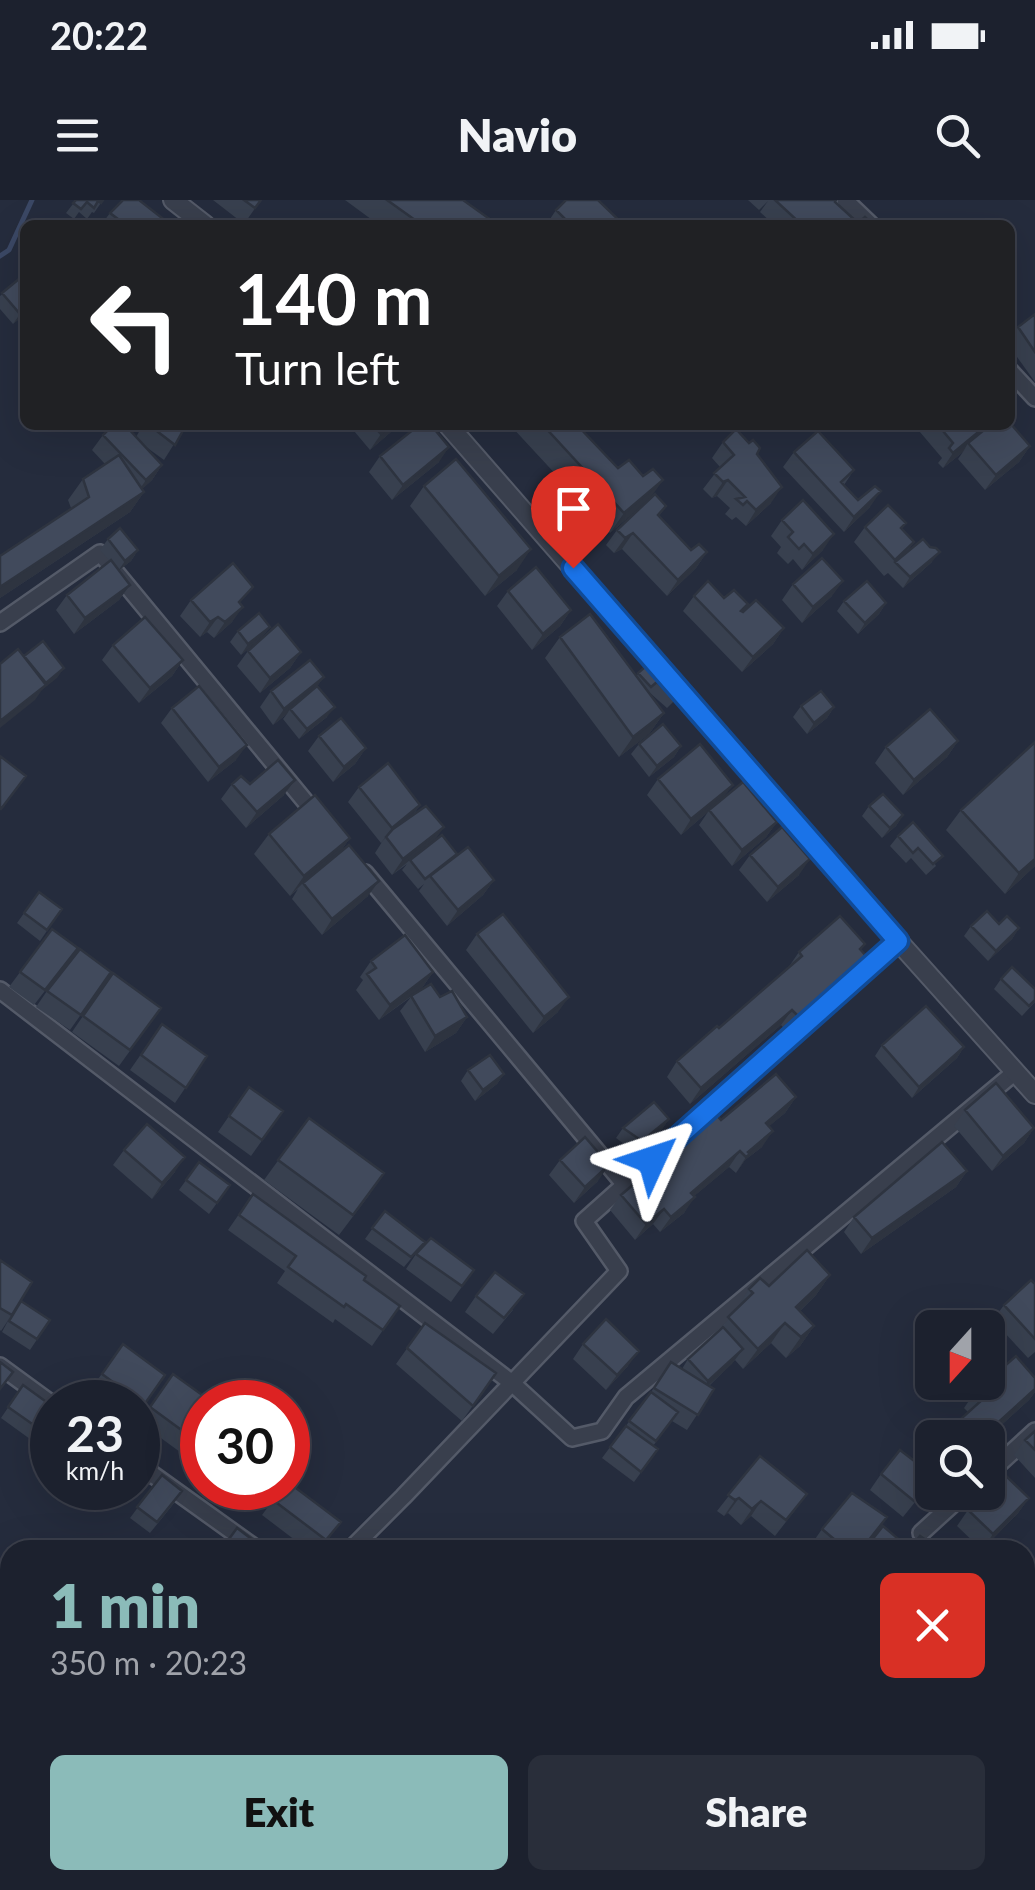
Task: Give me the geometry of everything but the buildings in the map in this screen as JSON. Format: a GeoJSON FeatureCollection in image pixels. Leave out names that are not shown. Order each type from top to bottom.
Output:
{"type":"FeatureCollection","features":[{"type":"Feature","properties":{"kind":"street"},"geometry":{"type":"LineString","coordinates":[[173,200],[199,220]]}},
{"type":"Feature","properties":{"kind":"street"},"geometry":{"type":"LineString","coordinates":[[845,200],[866,220]]}},
{"type":"Feature","properties":{"kind":"street"},"geometry":{"type":"LineString","coordinates":[[1015,376],[1035,398]]}},
{"type":"Feature","properties":{"kind":"street"},"geometry":{"type":"LineString","coordinates":[[452,430],[1035,1094]]}},
{"type":"Feature","properties":{"kind":"street"},"geometry":{"type":"LineString","coordinates":[[0,623],[100,554],[325,824]]}},
{"type":"Feature","properties":{"kind":"street"},"geometry":{"type":"LineString","coordinates":[[350,854],[625,1185]]}},
{"type":"Feature","properties":{"kind":"street"},"geometry":{"type":"LineString","coordinates":[[360,1540],[619,1271],[584,1222],[898,941]]}},
{"type":"Feature","properties":{"kind":"street"},"geometry":{"type":"LineString","coordinates":[[0,990],[512,1383],[572,1438],[602,1430],[626,1397],[1016,1072]]}},
{"type":"Feature","properties":{"kind":"street"},"geometry":{"type":"LineString","coordinates":[[0,1366],[30,1388]]}},
{"type":"Feature","properties":{"kind":"street"},"geometry":{"type":"LineString","coordinates":[[1005,1458],[1035,1431]]}},
{"type":"Feature","properties":{"kind":"street"},"geometry":{"type":"LineString","coordinates":[[160,1480],[244,1540]]}},
{"type":"Feature","properties":{"kind":"street"},"geometry":{"type":"LineString","coordinates":[[921,1533],[946,1510]]}},
{"type":"Feature","properties":{"kind":"waterway"},"geometry":{"type":"LineString","coordinates":[[23,220],[32,200]]}},
{"type":"Feature","properties":{"kind":"waterway"},"geometry":{"type":"LineString","coordinates":[[0,256],[9,250],[20,226]]}},
{"type":"Feature","properties":{"kind":"route"},"geometry":{"type":"LineString","coordinates":[[573,568],[898,941],[652,1160]]}}]}
